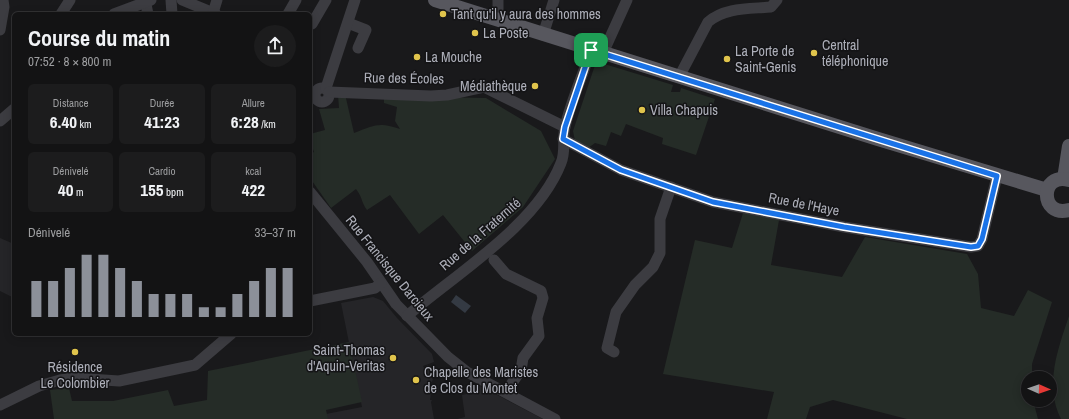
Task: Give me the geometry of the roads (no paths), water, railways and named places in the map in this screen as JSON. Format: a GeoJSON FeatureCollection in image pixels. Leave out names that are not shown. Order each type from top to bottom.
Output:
{"type":"FeatureCollection","features":[{"type":"Feature","properties":{"kind":"main road"},"geometry":{"type":"LineString","coordinates":[[435,0],[997,176],[1048,190]]}},
{"type":"Feature","properties":{"kind":"main road"},"geometry":{"type":"LineString","coordinates":[[1069,146],[1066,180],[1054,182],[1048,190],[1047,198],[1051,206],[1058,211],[1069,210]]}},
{"type":"Feature","properties":{"kind":"street"},"geometry":{"type":"LineString","coordinates":[[0,30],[4,8],[3,0]]}},
{"type":"Feature","properties":{"kind":"street"},"geometry":{"type":"LineString","coordinates":[[63,12],[70,0]]}},
{"type":"Feature","properties":{"kind":"street"},"geometry":{"type":"LineString","coordinates":[[119,12],[147,0],[148,12]]}},
{"type":"Feature","properties":{"kind":"street"},"geometry":{"type":"LineString","coordinates":[[171,0],[172,12]]}},
{"type":"Feature","properties":{"kind":"street"},"geometry":{"type":"LineString","coordinates":[[182,0],[195,2],[212,12]]}},
{"type":"Feature","properties":{"kind":"street"},"geometry":{"type":"LineString","coordinates":[[214,12],[217,0]]}},
{"type":"Feature","properties":{"kind":"street"},"geometry":{"type":"LineString","coordinates":[[289,12],[296,0]]}},
{"type":"Feature","properties":{"kind":"street"},"geometry":{"type":"LineString","coordinates":[[312,24],[326,0]]}},
{"type":"Feature","properties":{"kind":"street"},"geometry":{"type":"LineString","coordinates":[[318,94],[348,23],[355,0]]}},
{"type":"Feature","properties":{"kind":"street"},"geometry":{"type":"LineString","coordinates":[[498,0],[498,20]]}},
{"type":"Feature","properties":{"kind":"street"},"geometry":{"type":"LineString","coordinates":[[543,34],[554,0]]}},
{"type":"Feature","properties":{"kind":"street","name":"Rue de la Fraternité"},"geometry":{"type":"LineString","coordinates":[[407,316],[517,227],[528,215],[552,182],[563,157],[565,127],[597,51],[627,0]]}},
{"type":"Feature","properties":{"kind":"street"},"geometry":{"type":"LineString","coordinates":[[679,77],[708,22],[714,17],[733,10],[771,7],[777,0]]}},
{"type":"Feature","properties":{"kind":"street"},"geometry":{"type":"LineString","coordinates":[[348,23],[366,30],[358,48]]}},
{"type":"Feature","properties":{"kind":"street","name":"Rue des Écoles"},"geometry":{"type":"LineString","coordinates":[[318,94],[431,96],[447,95],[484,87],[565,127]]}},
{"type":"Feature","properties":{"kind":"street"},"geometry":{"type":"LineString","coordinates":[[0,121],[12,112]]}},
{"type":"Feature","properties":{"kind":"street","name":"Rue de l'Haye"},"geometry":{"type":"LineString","coordinates":[[563,139],[621,170],[713,202],[844,227],[971,247],[978,246],[982,239],[997,176]]}},
{"type":"Feature","properties":{"kind":"street"},"geometry":{"type":"LineString","coordinates":[[614,352],[607,348],[616,312],[635,285],[653,267],[660,253],[660,219],[671,187]]}},
{"type":"Feature","properties":{"kind":"street","name":"Rue Francisque Darcieux"},"geometry":{"type":"LineString","coordinates":[[312,195],[407,316],[456,365],[556,419]]}},
{"type":"Feature","properties":{"kind":"street"},"geometry":{"type":"LineString","coordinates":[[494,260],[506,274],[541,290],[544,298],[536,318],[539,336],[523,358],[521,370],[506,392]]}},
{"type":"Feature","properties":{"kind":"street"},"geometry":{"type":"LineString","coordinates":[[312,301],[375,288],[381,283]]}},
{"type":"Feature","properties":{"kind":"street"},"geometry":{"type":"LineString","coordinates":[[0,405],[39,386],[60,380],[74,378],[119,381],[195,365],[203,360],[229,336]]}},
{"type":"Feature","properties":{"kind":"place","name":"Tant qu'il y aura des hommes"},"geometry":{"type":"Point","coordinates":[443,14]}},
{"type":"Feature","properties":{"kind":"place","name":"La Poste"},"geometry":{"type":"Point","coordinates":[475,33]}},
{"type":"Feature","properties":{"kind":"place","name":"Central téléphonique"},"geometry":{"type":"Point","coordinates":[814,53]}},
{"type":"Feature","properties":{"kind":"place","name":"La Mouche"},"geometry":{"type":"Point","coordinates":[417,57]}},
{"type":"Feature","properties":{"kind":"place","name":"La Porte de Saint-Genis"},"geometry":{"type":"Point","coordinates":[727,59]}},
{"type":"Feature","properties":{"kind":"place","name":"Médiathèque"},"geometry":{"type":"Point","coordinates":[535,86]}},
{"type":"Feature","properties":{"kind":"place","name":"Villa Chapuis"},"geometry":{"type":"Point","coordinates":[642,110]}},
{"type":"Feature","properties":{"kind":"place","name":"Résidence Le Colombier"},"geometry":{"type":"Point","coordinates":[75,352]}},
{"type":"Feature","properties":{"kind":"place","name":"Saint-Thomas d'Aquin-Veritas"},"geometry":{"type":"Point","coordinates":[393,358]}},
{"type":"Feature","properties":{"kind":"place","name":"Chapelle des Maristes de Clos du Montet"},"geometry":{"type":"Point","coordinates":[416,380]}}]}
